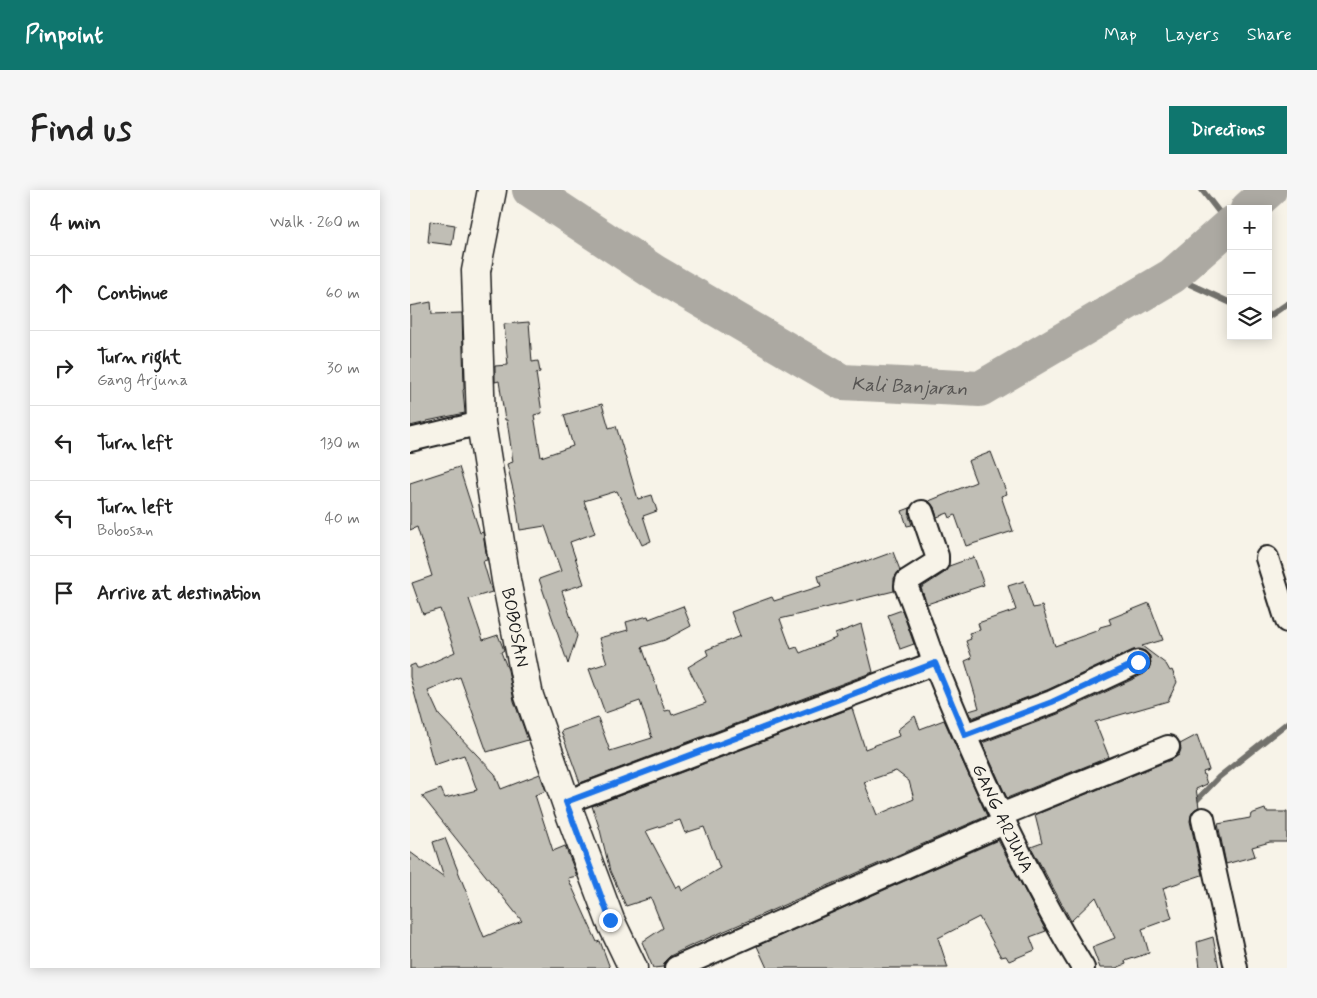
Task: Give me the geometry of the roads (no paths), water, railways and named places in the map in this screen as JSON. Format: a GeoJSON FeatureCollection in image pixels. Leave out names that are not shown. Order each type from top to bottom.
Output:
{"type":"FeatureCollection","features":[{"type":"Feature","properties":{"kind":"street","name":"BOBOSAN"},"geometry":{"type":"LineString","coordinates":[[492,190],[476,271],[481,423],[506,580],[529,696],[610,920],[633,968]]}},
{"type":"Feature","properties":{"kind":"street"},"geometry":{"type":"LineString","coordinates":[[410,440],[481,423]]}},
{"type":"Feature","properties":{"kind":"street","name":"GANG ARJUNA"},"geometry":{"type":"LineString","coordinates":[[922,512],[937,556],[937,562],[907,580],[906,586],[935,663],[1003,819],[1064,937],[1083,968]]}},
{"type":"Feature","properties":{"kind":"street"},"geometry":{"type":"LineString","coordinates":[[1267,558],[1287,621]]}},
{"type":"Feature","properties":{"kind":"street"},"geometry":{"type":"LineString","coordinates":[[965,735],[1052,702],[1138,662]]}},
{"type":"Feature","properties":{"kind":"street"},"geometry":{"type":"LineString","coordinates":[[566,802],[935,663]]}},
{"type":"Feature","properties":{"kind":"street"},"geometry":{"type":"LineString","coordinates":[[676,968],[1003,819],[1168,747]]}},
{"type":"Feature","properties":{"kind":"street"},"geometry":{"type":"LineString","coordinates":[[1203,819],[1236,968]]}},
{"type":"Feature","properties":{"kind":"waterway","name":"Kali Banjaran"},"geometry":{"type":"LineString","coordinates":[[530,190],[654,272],[842,382],[980,389],[1172,276],[1227,228]]}},
{"type":"Feature","properties":{"kind":"waterway"},"geometry":{"type":"LineString","coordinates":[[1202,190],[1227,222]]}},
{"type":"Feature","properties":{"kind":"waterway","name":"Kali Banjaran"},"geometry":{"type":"LineString","coordinates":[[1252,205],[1269,190]]}},
{"type":"Feature","properties":{"kind":"waterway"},"geometry":{"type":"LineString","coordinates":[[1172,276],[1227,301]]}},
{"type":"Feature","properties":{"kind":"waterway"},"geometry":{"type":"LineString","coordinates":[[1272,314],[1287,304]]}},
{"type":"Feature","properties":{"kind":"waterway"},"geometry":{"type":"LineString","coordinates":[[1192,805],[1219,777],[1287,723]]}}]}
